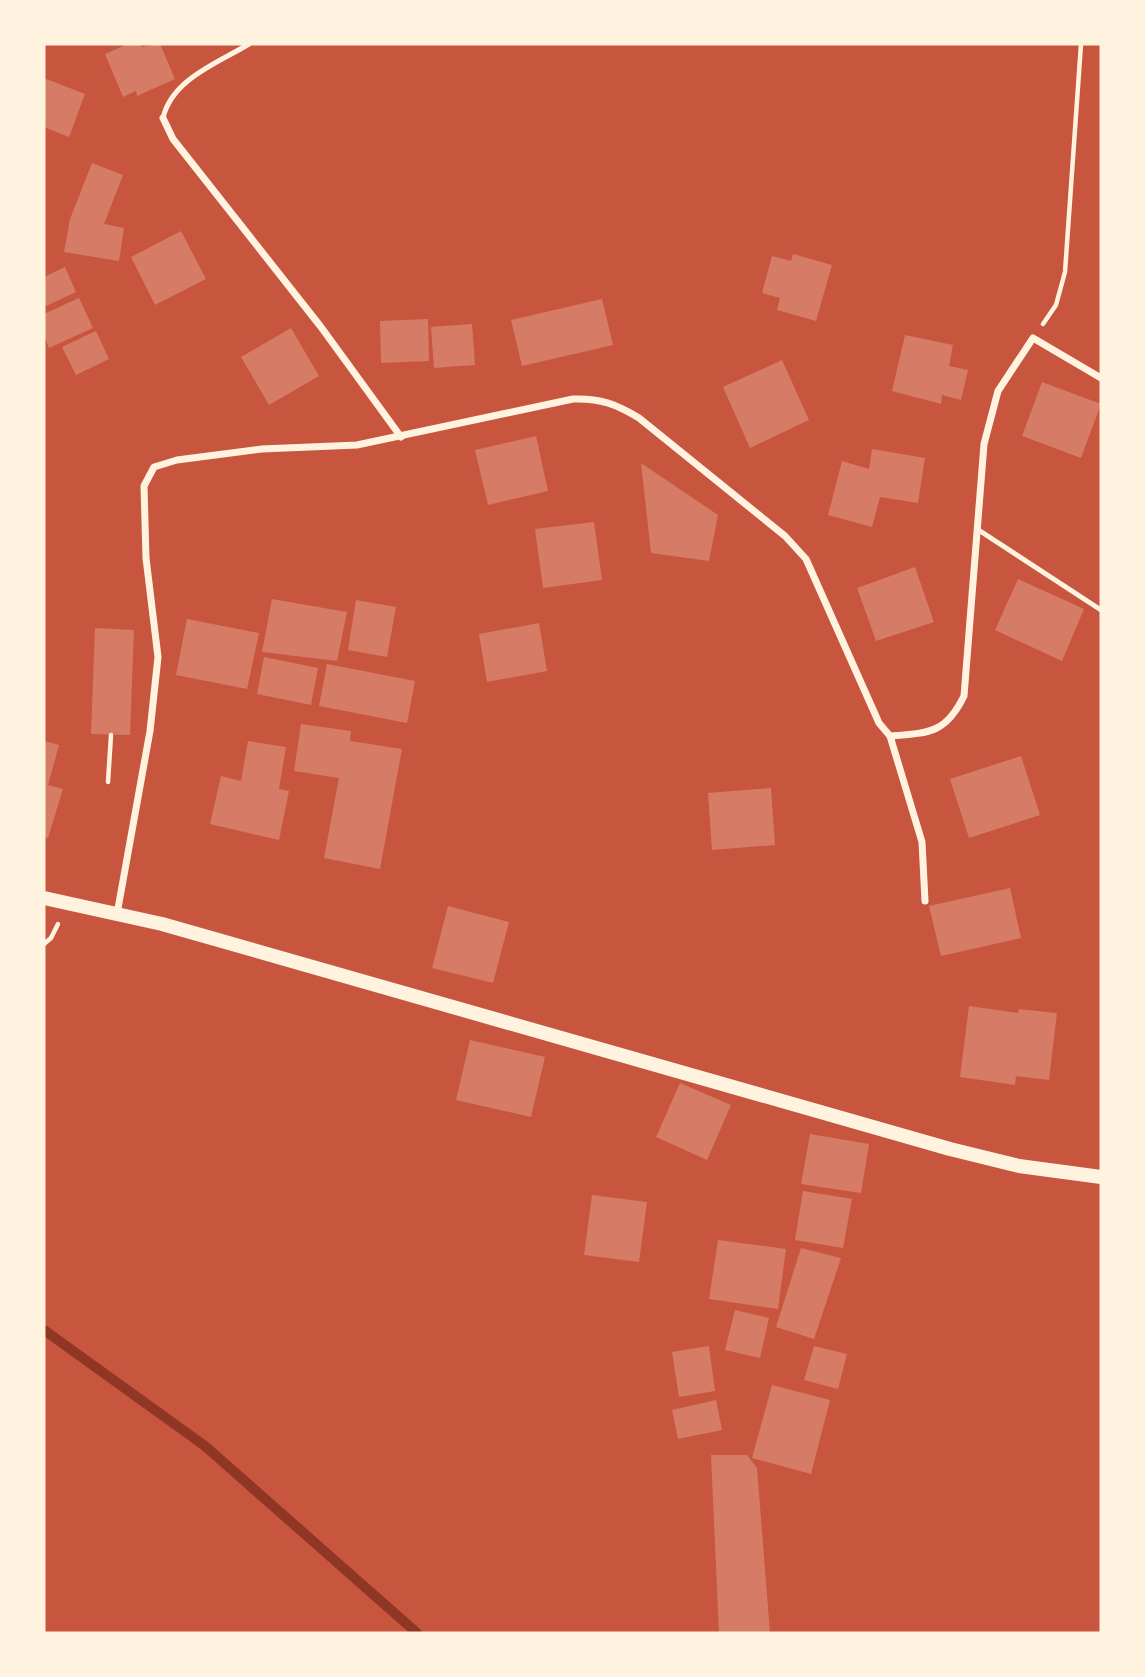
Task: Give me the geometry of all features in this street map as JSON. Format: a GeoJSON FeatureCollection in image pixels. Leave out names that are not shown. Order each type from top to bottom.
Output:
{"type":"FeatureCollection","features":[{"type":"Feature","properties":{"kind":"main road"},"geometry":{"type":"LineString","coordinates":[[44,898],[175,927],[950,1149],[1018,1166],[1101,1177]]}},
{"type":"Feature","properties":{"kind":"street"},"geometry":{"type":"LineString","coordinates":[[163,118],[173,139],[321,327],[401,437]]}},
{"type":"Feature","properties":{"kind":"street"},"geometry":{"type":"LineString","coordinates":[[890,736],[940,729],[954,716],[964,696],[984,444],[998,391],[1032,338],[1101,378]]}},
{"type":"Feature","properties":{"kind":"street"},"geometry":{"type":"LineString","coordinates":[[117,914],[150,731],[158,657],[146,558],[144,486],[153,467],[177,460],[262,449],[357,445],[573,399],[598,398],[615,403],[639,418],[785,536],[806,559],[879,723],[890,736],[922,842],[925,901]]}},
{"type":"Feature","properties":{"kind":"lane"},"geometry":{"type":"LineString","coordinates":[[163,118],[166,103],[179,87],[249,44]]}},
{"type":"Feature","properties":{"kind":"lane"},"geometry":{"type":"LineString","coordinates":[[977,529],[1101,610]]}},
{"type":"Feature","properties":{"kind":"path"},"geometry":{"type":"LineString","coordinates":[[1032,338],[1056,305],[1065,272],[1081,44]]}},
{"type":"Feature","properties":{"kind":"path"},"geometry":{"type":"LineString","coordinates":[[108,782],[111,735]]}},
{"type":"Feature","properties":{"kind":"building"},"geometry":{"type":"Polygon","coordinates":[[[128,44],[141,44],[142,47],[160,44],[175,79],[137,96],[136,91],[123,97],[105,54],[128,44]]]}},
{"type":"Feature","properties":{"kind":"building"},"geometry":{"type":"Polygon","coordinates":[[[44,78],[85,94],[69,137],[44,127],[44,78]]]}},
{"type":"Feature","properties":{"kind":"building"},"geometry":{"type":"Polygon","coordinates":[[[92,163],[123,175],[104,224],[124,228],[119,261],[64,252],[70,219],[92,163]]]}},
{"type":"Feature","properties":{"kind":"building"},"geometry":{"type":"Polygon","coordinates":[[[181,231],[206,279],[155,305],[131,257],[181,231]]]}},
{"type":"Feature","properties":{"kind":"building"},"geometry":{"type":"Polygon","coordinates":[[[793,254],[832,265],[816,321],[777,310],[780,298],[762,293],[772,256],[791,261],[793,254]]]}},
{"type":"Feature","properties":{"kind":"building"},"geometry":{"type":"Polygon","coordinates":[[[65,267],[76,292],[44,307],[44,277],[65,267]]]}},
{"type":"Feature","properties":{"kind":"building"},"geometry":{"type":"Polygon","coordinates":[[[79,298],[93,328],[49,348],[44,335],[44,314],[79,298]]]}},
{"type":"Feature","properties":{"kind":"building"},"geometry":{"type":"Polygon","coordinates":[[[602,299],[613,345],[522,366],[511,320],[602,299]]]}},
{"type":"Feature","properties":{"kind":"building"},"geometry":{"type":"Polygon","coordinates":[[[428,319],[429,361],[381,363],[380,321],[428,319]]]}},
{"type":"Feature","properties":{"kind":"building"},"geometry":{"type":"Polygon","coordinates":[[[472,324],[475,365],[434,368],[431,327],[472,324]]]}},
{"type":"Feature","properties":{"kind":"building"},"geometry":{"type":"Polygon","coordinates":[[[291,328],[319,376],[269,405],[241,357],[291,328]]]}},
{"type":"Feature","properties":{"kind":"building"},"geometry":{"type":"Polygon","coordinates":[[[96,331],[109,359],[76,375],[62,347],[96,331]]]}},
{"type":"Feature","properties":{"kind":"building"},"geometry":{"type":"Polygon","coordinates":[[[905,335],[953,345],[949,366],[968,370],[961,400],[942,395],[941,404],[892,391],[905,335]]]}},
{"type":"Feature","properties":{"kind":"building"},"geometry":{"type":"Polygon","coordinates":[[[782,360],[809,420],[750,448],[723,387],[782,360]]]}},
{"type":"Feature","properties":{"kind":"building"},"geometry":{"type":"Polygon","coordinates":[[[1042,382],[1101,404],[1081,458],[1022,436],[1042,382]]]}},
{"type":"Feature","properties":{"kind":"building"},"geometry":{"type":"Polygon","coordinates":[[[536,436],[548,491],[488,505],[475,450],[536,436]]]}},
{"type":"Feature","properties":{"kind":"building"},"geometry":{"type":"Polygon","coordinates":[[[872,449],[925,458],[918,503],[880,497],[872,527],[828,515],[842,461],[869,469],[872,449]]]}},
{"type":"Feature","properties":{"kind":"building"},"geometry":{"type":"Polygon","coordinates":[[[641,463],[718,515],[709,561],[651,553],[641,463]]]}},
{"type":"Feature","properties":{"kind":"building"},"geometry":{"type":"Polygon","coordinates":[[[594,522],[602,580],[543,588],[535,529],[594,522]]]}},
{"type":"Feature","properties":{"kind":"building"},"geometry":{"type":"Polygon","coordinates":[[[915,567],[934,622],[876,641],[857,588],[915,567]]]}},
{"type":"Feature","properties":{"kind":"building"},"geometry":{"type":"Polygon","coordinates":[[[1018,579],[1084,609],[1062,661],[995,630],[1018,579]]]}},
{"type":"Feature","properties":{"kind":"building"},"geometry":{"type":"Polygon","coordinates":[[[272,599],[347,612],[337,661],[262,652],[272,599]]]}},
{"type":"Feature","properties":{"kind":"building"},"geometry":{"type":"Polygon","coordinates":[[[356,600],[396,607],[387,657],[348,650],[356,600]]]}},
{"type":"Feature","properties":{"kind":"building"},"geometry":{"type":"Polygon","coordinates":[[[187,619],[259,633],[247,689],[176,675],[187,619]]]}},
{"type":"Feature","properties":{"kind":"building"},"geometry":{"type":"Polygon","coordinates":[[[539,623],[547,671],[487,682],[479,634],[539,623]]]}},
{"type":"Feature","properties":{"kind":"building"},"geometry":{"type":"Polygon","coordinates":[[[95,628],[134,630],[130,735],[91,734],[95,628]]]}},
{"type":"Feature","properties":{"kind":"building"},"geometry":{"type":"Polygon","coordinates":[[[264,657],[318,668],[311,705],[257,694],[264,657]]]}},
{"type":"Feature","properties":{"kind":"building"},"geometry":{"type":"Polygon","coordinates":[[[327,664],[415,681],[407,723],[319,706],[327,664]]]}},
{"type":"Feature","properties":{"kind":"building"},"geometry":{"type":"Polygon","coordinates":[[[301,724],[351,731],[350,741],[402,749],[380,869],[324,858],[339,778],[294,771],[301,724]]]}},
{"type":"Feature","properties":{"kind":"building"},"geometry":{"type":"Polygon","coordinates":[[[44,741],[59,745],[48,785],[63,789],[48,838],[44,837],[44,741]]]}},
{"type":"Feature","properties":{"kind":"building"},"geometry":{"type":"Polygon","coordinates":[[[248,741],[286,747],[279,789],[289,791],[279,840],[210,824],[221,776],[241,781],[248,741]]]}},
{"type":"Feature","properties":{"kind":"building"},"geometry":{"type":"Polygon","coordinates":[[[1021,756],[1040,815],[969,838],[950,779],[1021,756]]]}},
{"type":"Feature","properties":{"kind":"building"},"geometry":{"type":"Polygon","coordinates":[[[771,788],[775,845],[712,850],[708,793],[771,788]]]}},
{"type":"Feature","properties":{"kind":"building"},"geometry":{"type":"Polygon","coordinates":[[[1010,888],[1021,938],[941,956],[929,906],[1010,888]]]}},
{"type":"Feature","properties":{"kind":"building"},"geometry":{"type":"Polygon","coordinates":[[[448,906],[509,922],[493,983],[432,968],[448,906]]]}},
{"type":"Feature","properties":{"kind":"building"},"geometry":{"type":"Polygon","coordinates":[[[969,1006],[1018,1013],[1019,1009],[1057,1013],[1049,1080],[1016,1076],[1015,1085],[960,1077],[969,1006]]]}},
{"type":"Feature","properties":{"kind":"building"},"geometry":{"type":"Polygon","coordinates":[[[470,1040],[545,1057],[531,1117],[456,1100],[470,1040]]]}},
{"type":"Feature","properties":{"kind":"building"},"geometry":{"type":"Polygon","coordinates":[[[680,1083],[731,1105],[707,1160],[656,1137],[680,1083]]]}},
{"type":"Feature","properties":{"kind":"building"},"geometry":{"type":"Polygon","coordinates":[[[810,1134],[869,1144],[861,1193],[801,1184],[810,1134]]]}},
{"type":"Feature","properties":{"kind":"building"},"geometry":{"type":"Polygon","coordinates":[[[803,1191],[852,1199],[843,1248],[795,1240],[803,1191]]]}},
{"type":"Feature","properties":{"kind":"building"},"geometry":{"type":"Polygon","coordinates":[[[592,1195],[647,1202],[639,1262],[584,1255],[592,1195]]]}},
{"type":"Feature","properties":{"kind":"building"},"geometry":{"type":"Polygon","coordinates":[[[718,1240],[786,1249],[778,1309],[709,1299],[718,1240]]]}},
{"type":"Feature","properties":{"kind":"building"},"geometry":{"type":"Polygon","coordinates":[[[801,1248],[841,1258],[814,1339],[776,1327],[801,1248]]]}},
{"type":"Feature","properties":{"kind":"building"},"geometry":{"type":"Polygon","coordinates":[[[735,1310],[769,1318],[760,1358],[725,1350],[735,1310]]]}},
{"type":"Feature","properties":{"kind":"building"},"geometry":{"type":"Polygon","coordinates":[[[709,1346],[715,1391],[679,1397],[672,1352],[709,1346]]]}},
{"type":"Feature","properties":{"kind":"building"},"geometry":{"type":"Polygon","coordinates":[[[814,1346],[847,1354],[838,1389],[804,1380],[814,1346]]]}},
{"type":"Feature","properties":{"kind":"building"},"geometry":{"type":"Polygon","coordinates":[[[772,1385],[830,1400],[811,1474],[752,1458],[772,1385]]]}},
{"type":"Feature","properties":{"kind":"building"},"geometry":{"type":"Polygon","coordinates":[[[716,1400],[722,1430],[678,1439],[672,1410],[716,1400]]]}},
{"type":"Feature","properties":{"kind":"building"},"geometry":{"type":"Polygon","coordinates":[[[711,1455],[747,1455],[757,1468],[770,1633],[719,1633],[711,1455]]]}},
{"type":"Feature","properties":{"kind":"waterway"},"geometry":{"type":"LineString","coordinates":[[44,1330],[205,1446],[417,1633]]}}]}
